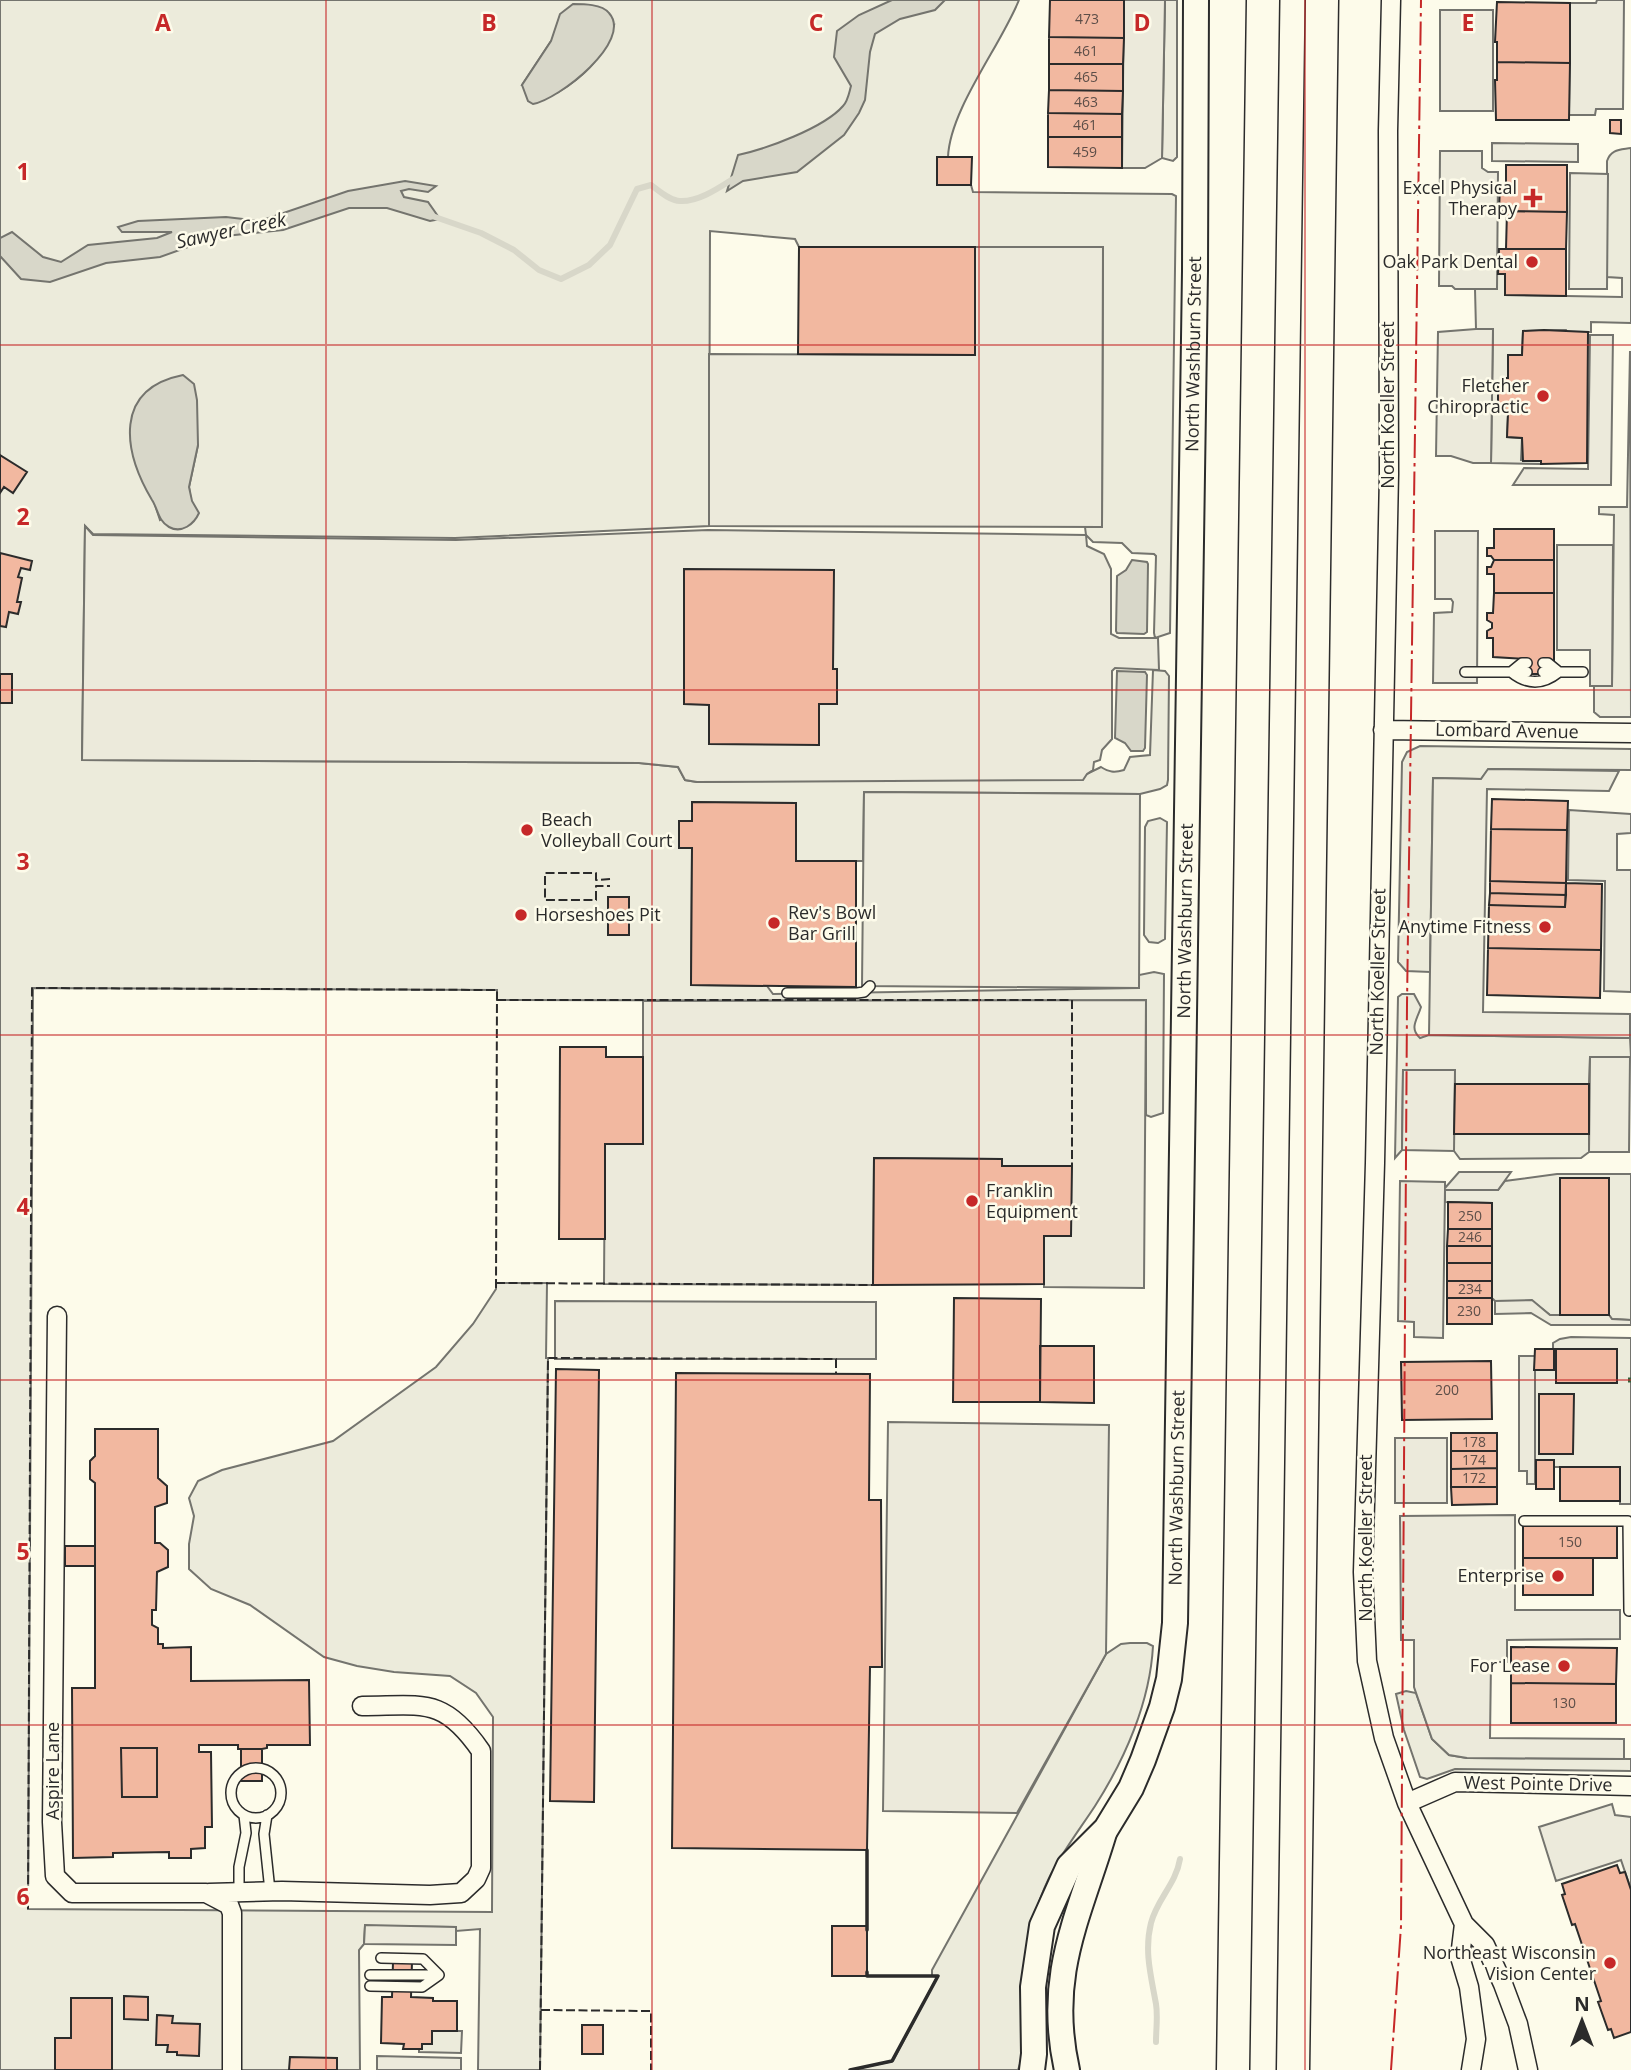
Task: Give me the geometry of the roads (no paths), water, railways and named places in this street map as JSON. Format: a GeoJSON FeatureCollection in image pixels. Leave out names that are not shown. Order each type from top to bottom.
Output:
{"type":"FeatureCollection","features":[{"type":"Feature","properties":{"kind":"highway"},"geometry":{"type":"LineString","coordinates":[[1233,2070],[1263,0]]}},
{"type":"Feature","properties":{"kind":"highway"},"geometry":{"type":"LineString","coordinates":[[1293,2070],[1322,0]]}},
{"type":"Feature","properties":{"kind":"street","name":"North Washburn Street"},"geometry":{"type":"LineString","coordinates":[[1032,2070],[1032,1987],[1042,1926],[1069,1866],[1105,1829],[1131,1788],[1162,1707],[1169,1679],[1175,1623],[1195,271],[1196,0]]}},
{"type":"Feature","properties":{"kind":"street","name":"North Koeller Street"},"geometry":{"type":"LineString","coordinates":[[1391,0],[1388,131],[1389,474],[1375,1171],[1363,1572],[1367,1661],[1384,1738],[1407,1804],[1464,1924],[1485,1945],[1503,1984],[1518,2024],[1528,2070]]}},
{"type":"Feature","properties":{"kind":"street","name":"Lombard Avenue"},"geometry":{"type":"LineString","coordinates":[[1383,730],[1631,733]]}},
{"type":"Feature","properties":{"kind":"street","name":"Aspire Lane"},"geometry":{"type":"LineString","coordinates":[[57,1316],[52,1822],[55,1875],[72,1893],[461,1893],[476,1879],[481,1868],[481,1751],[441,1710],[426,1706],[362,1706]]}},
{"type":"Feature","properties":{"kind":"street","name":"West Pointe Drive"},"geometry":{"type":"LineString","coordinates":[[1407,1804],[1455,1782],[1631,1786]]}},
{"type":"Feature","properties":{"kind":"street","name":"North Washburn Street"},"geometry":{"type":"LineString","coordinates":[[1067,2070],[1061,2036],[1060,2002],[1066,1948],[1105,1829]]}},
{"type":"Feature","properties":{"kind":"street"},"geometry":{"type":"LineString","coordinates":[[206,1893],[229,1905],[232,1913],[232,2070]]}},
{"type":"Feature","properties":{"kind":"street"},"geometry":{"type":"LineString","coordinates":[[1464,1924],[1460,1957],[1469,1987],[1476,2039],[1471,2070]]}},
{"type":"Feature","properties":{"kind":"lane"},"geometry":{"type":"LineString","coordinates":[[1465,672],[1511,672],[1527,668]]}},
{"type":"Feature","properties":{"kind":"lane"},"geometry":{"type":"LineString","coordinates":[[1543,668],[1559,672],[1583,672]]}},
{"type":"Feature","properties":{"kind":"lane"},"geometry":{"type":"LineString","coordinates":[[1511,672],[1522,681],[1547,681],[1559,672]]}},
{"type":"Feature","properties":{"kind":"lane"},"geometry":{"type":"LineString","coordinates":[[787,993],[857,993],[864,992],[870,986]]}},
{"type":"Feature","properties":{"kind":"lane"},"geometry":{"type":"LineString","coordinates":[[1524,1521],[1628,1521],[1629,1611]]}},
{"type":"Feature","properties":{"kind":"lane"},"geometry":{"type":"LineString","coordinates":[[259,1769],[273,1776],[280,1789],[278,1804],[267,1815],[252,1818],[244,1815],[233,1802],[232,1786],[242,1772],[259,1769]]}},
{"type":"Feature","properties":{"kind":"lane"},"geometry":{"type":"LineString","coordinates":[[239,1892],[239,1867],[246,1833],[244,1815]]}},
{"type":"Feature","properties":{"kind":"lane"},"geometry":{"type":"LineString","coordinates":[[267,1815],[264,1834],[270,1891]]}},
{"type":"Feature","properties":{"kind":"lane"},"geometry":{"type":"LineString","coordinates":[[381,1958],[423,1959],[439,1975]]}},
{"type":"Feature","properties":{"kind":"lane"},"geometry":{"type":"LineString","coordinates":[[370,1975],[439,1975]]}},
{"type":"Feature","properties":{"kind":"lane"},"geometry":{"type":"LineString","coordinates":[[370,1986],[422,1986],[439,1975]]}},
{"type":"Feature","properties":{"kind":"water"},"geometry":{"type":"Polygon","coordinates":[[[892,0],[945,0],[935,10],[900,19],[875,34],[870,52],[865,100],[844,135],[797,172],[743,181],[727,191],[738,155],[779,143],[809,130],[843,106],[851,86],[834,57],[837,31],[859,15],[892,0]]]}},
{"type":"Feature","properties":{"kind":"water"},"geometry":{"type":"Polygon","coordinates":[[[573,4],[592,5],[606,10],[614,25],[611,38],[603,53],[575,81],[533,104],[528,101],[522,85],[551,41],[560,14],[573,4]]]}},
{"type":"Feature","properties":{"kind":"water"},"geometry":{"type":"Polygon","coordinates":[[[405,181],[436,186],[428,192],[409,189],[401,191],[404,197],[428,202],[440,219],[430,221],[387,208],[349,208],[283,230],[216,237],[160,257],[106,263],[50,282],[21,279],[0,256],[0,238],[12,232],[43,257],[61,262],[88,245],[157,238],[172,232],[122,232],[118,227],[138,221],[226,217],[260,221],[348,191],[405,181]]]}},
{"type":"Feature","properties":{"kind":"water"},"geometry":{"type":"Polygon","coordinates":[[[183,375],[194,384],[197,400],[198,445],[189,487],[192,501],[199,513],[191,524],[183,529],[174,529],[163,522],[142,481],[131,443],[130,424],[135,408],[145,394],[160,382],[183,375]]]}},
{"type":"Feature","properties":{"kind":"water"},"geometry":{"type":"Polygon","coordinates":[[[1132,560],[1148,564],[1147,632],[1144,634],[1116,631],[1117,576],[1126,570],[1132,560]]]}},
{"type":"Feature","properties":{"kind":"water"},"geometry":{"type":"Polygon","coordinates":[[[1117,671],[1145,672],[1147,675],[1143,751],[1131,751],[1125,743],[1115,738],[1117,671]]]}},
{"type":"Feature","properties":{"kind":"waterway","name":"Sawyer Creek"},"geometry":{"type":"LineString","coordinates":[[435,217],[481,233],[514,250],[539,270],[561,279],[589,265],[610,245],[637,189],[651,185],[672,199],[687,201],[709,193],[736,177]]}},
{"type":"Feature","properties":{"kind":"waterway"},"geometry":{"type":"LineString","coordinates":[[1156,2042],[1157,2009],[1149,1964],[1149,1933],[1154,1914],[1175,1876],[1180,1859]]}},
{"type":"Feature","properties":{"kind":"place","name":"Excel Physical Therapy"},"geometry":{"type":"Point","coordinates":[1533,198]}},
{"type":"Feature","properties":{"kind":"place","name":"Oak Park Dental"},"geometry":{"type":"Point","coordinates":[1532,262]}},
{"type":"Feature","properties":{"kind":"place","name":"Fletcher Chiropractic"},"geometry":{"type":"Point","coordinates":[1543,396]}},
{"type":"Feature","properties":{"kind":"place","name":"Beach Volleyball Court"},"geometry":{"type":"Point","coordinates":[527,830]}},
{"type":"Feature","properties":{"kind":"place","name":"Horseshoes Pit"},"geometry":{"type":"Point","coordinates":[521,915]}},
{"type":"Feature","properties":{"kind":"place","name":"Rev's Bowl Bar Grill"},"geometry":{"type":"Point","coordinates":[774,923]}},
{"type":"Feature","properties":{"kind":"place","name":"Anytime Fitness"},"geometry":{"type":"Point","coordinates":[1545,927]}},
{"type":"Feature","properties":{"kind":"place","name":"Franklin Equipment"},"geometry":{"type":"Point","coordinates":[972,1201]}},
{"type":"Feature","properties":{"kind":"place","name":"Enterprise"},"geometry":{"type":"Point","coordinates":[1558,1576]}},
{"type":"Feature","properties":{"kind":"place","name":"For Lease"},"geometry":{"type":"Point","coordinates":[1564,1666]}},
{"type":"Feature","properties":{"kind":"place","name":"Northeast Wisconsin Vision Center"},"geometry":{"type":"Point","coordinates":[1610,1963]}}]}
